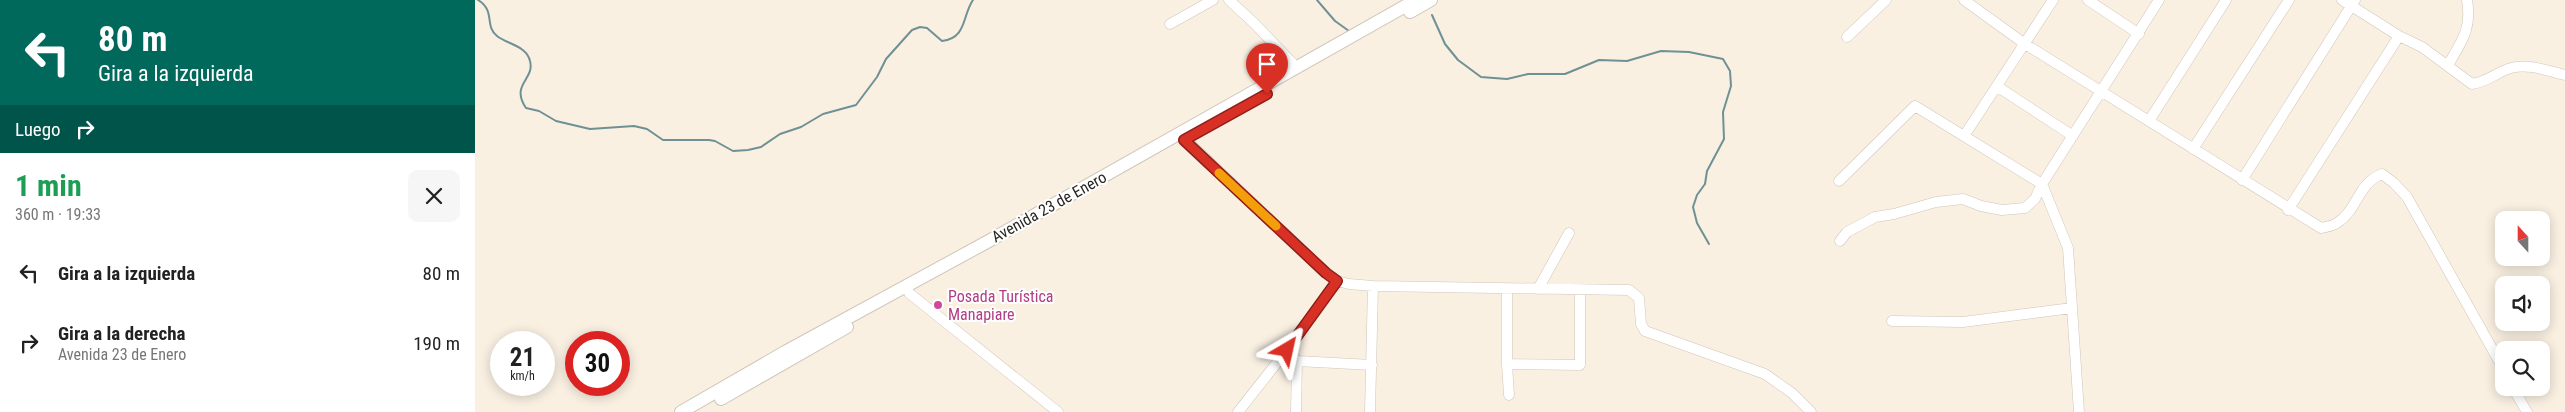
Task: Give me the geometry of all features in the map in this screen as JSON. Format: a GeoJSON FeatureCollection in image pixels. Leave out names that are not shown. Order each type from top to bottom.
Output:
{"type":"FeatureCollection","features":[{"type":"Feature","properties":{"kind":"main road","name":"Avenida 23 de Enero"},"geometry":{"type":"LineString","coordinates":[[697,412],[1182,137],[1416,0]]}},
{"type":"Feature","properties":{"kind":"main road","name":"Avenida 23 de Enero"},"geometry":{"type":"LineString","coordinates":[[681,412],[785,352],[1431,0]]}},
{"type":"Feature","properties":{"kind":"street"},"geometry":{"type":"LineString","coordinates":[[1170,24],[1213,0]]}},
{"type":"Feature","properties":{"kind":"street"},"geometry":{"type":"LineString","coordinates":[[1229,0],[1297,68]]}},
{"type":"Feature","properties":{"kind":"street"},"geometry":{"type":"LineString","coordinates":[[1847,37],[1885,0]]}},
{"type":"Feature","properties":{"kind":"street"},"geometry":{"type":"LineString","coordinates":[[1964,0],[2025,44],[2288,210],[2321,228],[2337,224],[2349,211],[2370,179],[2383,174],[2395,183],[2407,197],[2495,353]]}},
{"type":"Feature","properties":{"kind":"street"},"geometry":{"type":"LineString","coordinates":[[1964,136],[1998,87],[2053,0]]}},
{"type":"Feature","properties":{"kind":"street"},"geometry":{"type":"LineString","coordinates":[[2088,0],[2139,34]]}},
{"type":"Feature","properties":{"kind":"street"},"geometry":{"type":"LineString","coordinates":[[1840,241],[1847,232],[1875,217],[1894,214],[1936,202],[1963,199],[1981,206],[2002,210],[2025,208],[2035,199],[2042,184],[2159,0]]}},
{"type":"Feature","properties":{"kind":"street"},"geometry":{"type":"LineString","coordinates":[[2149,121],[2226,0]]}},
{"type":"Feature","properties":{"kind":"street"},"geometry":{"type":"LineString","coordinates":[[2193,149],[2289,0]]}},
{"type":"Feature","properties":{"kind":"street"},"geometry":{"type":"LineString","coordinates":[[2448,65],[2461,43],[2470,19],[2467,0]]}},
{"type":"Feature","properties":{"kind":"street"},"geometry":{"type":"LineString","coordinates":[[2242,180],[2349,2],[2399,36],[2422,47],[2472,84],[2486,82],[2511,68],[2527,66],[2565,75]]}},
{"type":"Feature","properties":{"kind":"street"},"geometry":{"type":"LineString","coordinates":[[2288,210],[2399,36]]}},
{"type":"Feature","properties":{"kind":"street"},"geometry":{"type":"LineString","coordinates":[[1998,87],[2073,136]]}},
{"type":"Feature","properties":{"kind":"street"},"geometry":{"type":"LineString","coordinates":[[1839,181],[1915,106],[2042,184],[2068,248],[2079,412]]}},
{"type":"Feature","properties":{"kind":"street"},"geometry":{"type":"LineString","coordinates":[[1182,137],[1326,273],[1337,281],[1373,286],[1634,292],[1639,298],[1641,324],[1645,331],[1765,374],[1792,394],[1811,412]]}},
{"type":"Feature","properties":{"kind":"street"},"geometry":{"type":"LineString","coordinates":[[1538,289],[1569,234]]}},
{"type":"Feature","properties":{"kind":"street"},"geometry":{"type":"LineString","coordinates":[[1238,412],[1287,350],[1337,281]]}},
{"type":"Feature","properties":{"kind":"street"},"geometry":{"type":"LineString","coordinates":[[1370,412],[1373,286]]}},
{"type":"Feature","properties":{"kind":"street"},"geometry":{"type":"LineString","coordinates":[[1507,289],[1509,395]]}},
{"type":"Feature","properties":{"kind":"street"},"geometry":{"type":"LineString","coordinates":[[1507,364],[1580,365],[1580,291]]}},
{"type":"Feature","properties":{"kind":"street"},"geometry":{"type":"LineString","coordinates":[[909,292],[1058,412]]}},
{"type":"Feature","properties":{"kind":"street"},"geometry":{"type":"LineString","coordinates":[[1892,321],[1963,322],[2072,308]]}},
{"type":"Feature","properties":{"kind":"street"},"geometry":{"type":"LineString","coordinates":[[1287,350],[1297,361],[1296,412]]}},
{"type":"Feature","properties":{"kind":"street"},"geometry":{"type":"LineString","coordinates":[[1297,361],[1372,365]]}},
{"type":"Feature","properties":{"kind":"street"},"geometry":{"type":"LineString","coordinates":[[2518,396],[2527,412]]}},
{"type":"Feature","properties":{"kind":"waterway"},"geometry":{"type":"LineString","coordinates":[[478,0],[487,9],[493,32],[501,39],[521,49],[528,56],[531,67],[521,93],[526,108],[539,111],[556,121],[590,129],[634,126],[647,129],[663,140],[709,140],[715,141],[733,151],[761,147],[780,134],[801,127],[823,114],[856,105],[877,77],[886,59],[912,30],[920,27],[927,28],[942,41],[950,39],[960,31],[973,0]]}},
{"type":"Feature","properties":{"kind":"waterway"},"geometry":{"type":"LineString","coordinates":[[1317,0],[1335,21],[1349,31]]}},
{"type":"Feature","properties":{"kind":"waterway"},"geometry":{"type":"LineString","coordinates":[[1432,15],[1445,44],[1458,60],[1481,77],[1507,79],[1528,74],[1565,74],[1599,60],[1627,61],[1661,51],[1689,52],[1723,59],[1730,71],[1731,86],[1723,112],[1724,139],[1707,171],[1705,184],[1697,195],[1693,207],[1697,223],[1709,244]]}},
{"type":"Feature","properties":{"kind":"slow traffic"},"geometry":{"type":"LineString","coordinates":[[1219,173],[1276,226]]}},
{"type":"Feature","properties":{"kind":"place","name":"Posada Turística Manapiare"},"geometry":{"type":"Point","coordinates":[938,305]}},
{"type":"Feature","properties":{"kind":"route"},"geometry":{"type":"LineString","coordinates":[[1267,94],[1184,140],[1326,273],[1337,281],[1287,350]]}}]}
